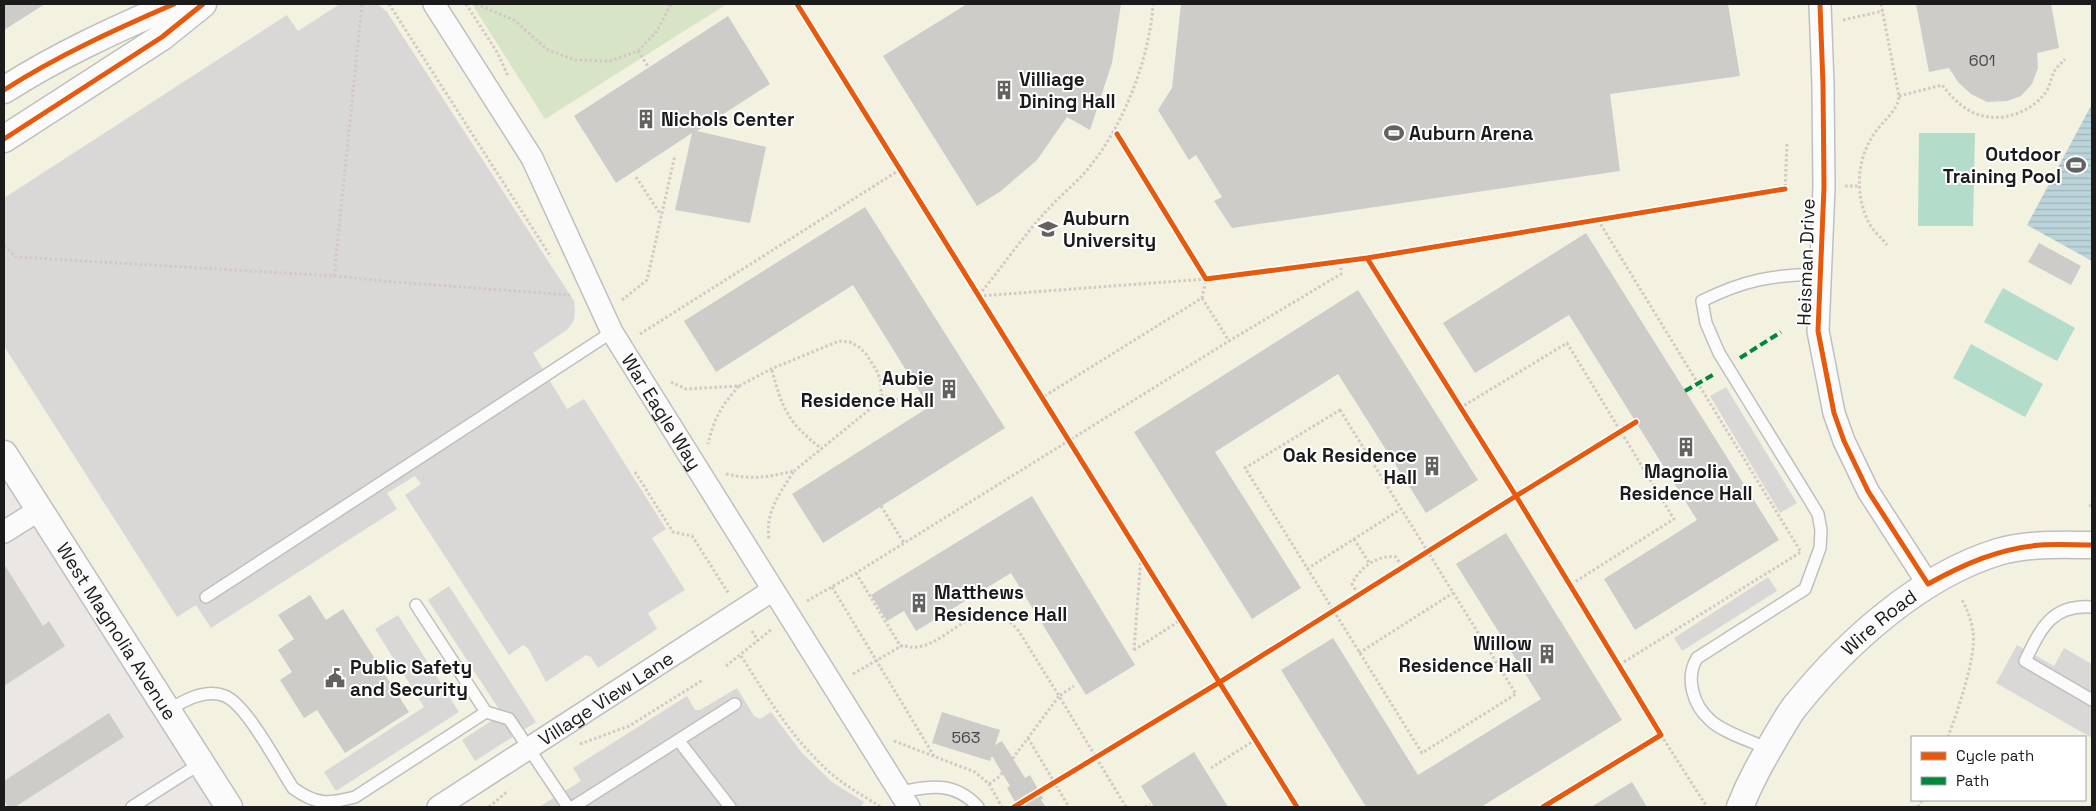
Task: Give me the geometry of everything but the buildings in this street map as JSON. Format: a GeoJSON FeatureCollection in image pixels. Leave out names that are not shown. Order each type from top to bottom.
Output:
{"type":"FeatureCollection","features":[{"type":"Feature","properties":{"kind":"street"},"geometry":{"type":"LineString","coordinates":[[4,90],[51,62],[119,28],[174,4]]}},
{"type":"Feature","properties":{"kind":"street"},"geometry":{"type":"LineString","coordinates":[[4,139],[162,37],[203,4]]}},
{"type":"Feature","properties":{"kind":"street","name":"War Eagle Way"},"geometry":{"type":"LineString","coordinates":[[434,4],[532,158],[612,332],[905,800]]}},
{"type":"Feature","properties":{"kind":"street","name":"Heisman Drive"},"geometry":{"type":"LineString","coordinates":[[1820,4],[1824,85],[1824,187],[1818,331],[1834,414],[1844,441],[1868,491],[1928,584]]}},
{"type":"Feature","properties":{"kind":"street","name":"West Magnolia Avenue"},"geometry":{"type":"LineString","coordinates":[[4,454],[229,807]]}},
{"type":"Feature","properties":{"kind":"street"},"geometry":{"type":"LineString","coordinates":[[4,532],[40,510]]}},
{"type":"Feature","properties":{"kind":"street","name":"Wire Road"},"geometry":{"type":"LineString","coordinates":[[1740,807],[1753,774],[1796,705],[1850,646],[1906,600],[1928,584],[1966,564],[1999,552],[2042,545],[2092,545]]}},
{"type":"Feature","properties":{"kind":"street","name":"Village View Lane"},"geometry":{"type":"LineString","coordinates":[[438,807],[773,590]]}},
{"type":"Feature","properties":{"kind":"lane"},"geometry":{"type":"LineString","coordinates":[[1769,749],[1711,722],[1703,713],[1694,697],[1690,680],[1692,665],[1697,658],[1805,589],[1820,548],[1821,530],[1818,514],[1720,353],[1706,323],[1702,301],[1727,288],[1763,278],[1782,274],[1819,274]]}},
{"type":"Feature","properties":{"kind":"lane"},"geometry":{"type":"LineString","coordinates":[[206,596],[612,332]]}},
{"type":"Feature","properties":{"kind":"lane"},"geometry":{"type":"LineString","coordinates":[[416,605],[486,712],[509,719],[568,807]]}},
{"type":"Feature","properties":{"kind":"lane"},"geometry":{"type":"LineString","coordinates":[[2092,607],[2066,609],[2050,618],[2041,630],[2025,661],[2092,700]]}},
{"type":"Feature","properties":{"kind":"lane"},"geometry":{"type":"LineString","coordinates":[[167,711],[189,698],[207,694],[224,696],[241,708],[293,788],[304,796],[320,803],[337,802],[355,797],[486,712]]}},
{"type":"Feature","properties":{"kind":"lane"},"geometry":{"type":"LineString","coordinates":[[573,807],[735,704]]}},
{"type":"Feature","properties":{"kind":"lane"},"geometry":{"type":"LineString","coordinates":[[679,740],[730,807]]}},
{"type":"Feature","properties":{"kind":"lane"},"geometry":{"type":"LineString","coordinates":[[132,807],[201,763]]}},
{"type":"Feature","properties":{"kind":"lane"},"geometry":{"type":"LineString","coordinates":[[905,800],[931,786],[958,791],[978,807]]}},
{"type":"Feature","properties":{"kind":"path"},"geometry":{"type":"LineString","coordinates":[[334,276],[362,4]]}},
{"type":"Feature","properties":{"kind":"path"},"geometry":{"type":"LineString","coordinates":[[389,4],[554,262]]}},
{"type":"Feature","properties":{"kind":"path"},"geometry":{"type":"LineString","coordinates":[[476,4],[514,20],[548,50],[576,60],[610,61],[638,51],[657,31],[671,4]]}},
{"type":"Feature","properties":{"kind":"path"},"geometry":{"type":"LineString","coordinates":[[1154,4],[1153,17],[1143,60],[1127,104],[1107,140],[1092,165],[1051,206],[979,296],[1206,279],[1202,298],[1229,341]]}},
{"type":"Feature","properties":{"kind":"path"},"geometry":{"type":"LineString","coordinates":[[1881,4],[1899,104],[1876,131],[1866,149],[1861,166],[1859,186],[1863,208],[1869,223],[1887,245]]}},
{"type":"Feature","properties":{"kind":"path"},"geometry":{"type":"LineString","coordinates":[[1842,20],[1883,11]]}},
{"type":"Feature","properties":{"kind":"path"},"geometry":{"type":"LineString","coordinates":[[638,51],[649,68]]}},
{"type":"Feature","properties":{"kind":"path"},"geometry":{"type":"LineString","coordinates":[[1899,96],[1942,85],[1954,99],[1970,111],[1985,118],[2001,118],[2020,113],[2037,102],[2047,91],[2055,70],[2065,59]]}},
{"type":"Feature","properties":{"kind":"path"},"geometry":{"type":"LineString","coordinates":[[1787,144],[1785,189],[1787,189]]}},
{"type":"Feature","properties":{"kind":"path"},"geometry":{"type":"LineString","coordinates":[[619,302],[647,280],[675,154]]}},
{"type":"Feature","properties":{"kind":"path"},"geometry":{"type":"LineString","coordinates":[[638,335],[901,169]]}},
{"type":"Feature","properties":{"kind":"path"},"geometry":{"type":"LineString","coordinates":[[636,177],[661,216]]}},
{"type":"Feature","properties":{"kind":"path"},"geometry":{"type":"LineString","coordinates":[[1845,186],[1859,186]]}},
{"type":"Feature","properties":{"kind":"path"},"geometry":{"type":"LineString","coordinates":[[1598,220],[1801,552],[1619,665]]}},
{"type":"Feature","properties":{"kind":"path"},"geometry":{"type":"LineString","coordinates":[[4,246],[16,257],[334,276],[575,295],[570,287]]}},
{"type":"Feature","properties":{"kind":"path"},"geometry":{"type":"LineString","coordinates":[[804,603],[856,574],[1229,341],[1341,274],[1341,262]]}},
{"type":"Feature","properties":{"kind":"path"},"geometry":{"type":"LineString","coordinates":[[1043,397],[1202,298]]}},
{"type":"Feature","properties":{"kind":"path"},"geometry":{"type":"LineString","coordinates":[[666,380],[686,389],[739,386],[772,369],[839,341],[850,342],[866,354],[877,371],[881,382],[881,395],[875,405],[794,471],[770,512],[767,528],[770,547]]}},
{"type":"Feature","properties":{"kind":"path"},"geometry":{"type":"LineString","coordinates":[[1460,408],[1567,343],[1674,519],[1570,585]]}},
{"type":"Feature","properties":{"kind":"path"},"geometry":{"type":"LineString","coordinates":[[772,369],[778,393],[787,414],[803,435],[822,449]]}},
{"type":"Feature","properties":{"kind":"path"},"geometry":{"type":"LineString","coordinates":[[708,447],[712,425],[719,411],[739,386]]}},
{"type":"Feature","properties":{"kind":"path"},"geometry":{"type":"LineString","coordinates":[[881,395],[920,406]]}},
{"type":"Feature","properties":{"kind":"path"},"geometry":{"type":"LineString","coordinates":[[1340,410],[1401,509],[1516,694],[1422,753],[1245,468],[1340,410]]}},
{"type":"Feature","properties":{"kind":"path"},"geometry":{"type":"LineString","coordinates":[[724,474],[747,478],[763,478],[794,471]]}},
{"type":"Feature","properties":{"kind":"path"},"geometry":{"type":"LineString","coordinates":[[635,472],[673,532],[692,536],[732,598]]}},
{"type":"Feature","properties":{"kind":"path"},"geometry":{"type":"LineString","coordinates":[[2090,507],[2092,501]]}},
{"type":"Feature","properties":{"kind":"path"},"geometry":{"type":"LineString","coordinates":[[881,506],[904,543]]}},
{"type":"Feature","properties":{"kind":"path"},"geometry":{"type":"LineString","coordinates":[[1307,569],[1401,509]]}},
{"type":"Feature","properties":{"kind":"path"},"geometry":{"type":"LineString","coordinates":[[1354,539],[1370,564]]}},
{"type":"Feature","properties":{"kind":"path"},"geometry":{"type":"LineString","coordinates":[[1142,556],[1134,650],[1181,620]]}},
{"type":"Feature","properties":{"kind":"path"},"geometry":{"type":"LineString","coordinates":[[1358,594],[1352,584],[1362,569],[1370,564],[1379,559],[1393,556],[1396,557],[1402,567]]}},
{"type":"Feature","properties":{"kind":"path"},"geometry":{"type":"LineString","coordinates":[[856,574],[901,647]]}},
{"type":"Feature","properties":{"kind":"path"},"geometry":{"type":"LineString","coordinates":[[832,587],[934,757]]}},
{"type":"Feature","properties":{"kind":"path"},"geometry":{"type":"LineString","coordinates":[[1359,653],[1453,594]]}},
{"type":"Feature","properties":{"kind":"path"},"geometry":{"type":"LineString","coordinates":[[1948,736],[1959,706],[1973,647],[1973,632],[1967,610],[1961,598]]}},
{"type":"Feature","properties":{"kind":"path"},"geometry":{"type":"LineString","coordinates":[[849,676],[901,647],[923,647],[965,622],[983,615],[994,615],[1013,625],[1018,630],[1126,807]]}},
{"type":"Feature","properties":{"kind":"path"},"geometry":{"type":"LineString","coordinates":[[726,666],[741,656],[778,624]]}},
{"type":"Feature","properties":{"kind":"path"},"geometry":{"type":"LineString","coordinates":[[748,626],[758,641]]}},
{"type":"Feature","properties":{"kind":"path"},"geometry":{"type":"LineString","coordinates":[[741,656],[776,711],[798,741],[825,769],[882,807]]}},
{"type":"Feature","properties":{"kind":"path"},"geometry":{"type":"LineString","coordinates":[[575,745],[629,726],[703,680]]}},
{"type":"Feature","properties":{"kind":"path"},"geometry":{"type":"LineString","coordinates":[[989,784],[999,778],[1059,696],[1074,686]]}},
{"type":"Feature","properties":{"kind":"path"},"geometry":{"type":"LineString","coordinates":[[888,735],[893,741],[975,772],[989,784],[1002,807]]}},
{"type":"Feature","properties":{"kind":"path"},"geometry":{"type":"LineString","coordinates":[[1661,735],[1707,807]]}},
{"type":"Feature","properties":{"kind":"path"},"geometry":{"type":"LineString","coordinates":[[1028,738],[1069,807]]}},
{"type":"Feature","properties":{"kind":"path"},"geometry":{"type":"LineString","coordinates":[[1211,768],[1255,740]]}},
{"type":"Feature","properties":{"kind":"path"},"geometry":{"type":"LineString","coordinates":[[1145,807],[1150,804]]}},
{"type":"Feature","properties":{"kind":"shaded area","name":"Auburn University"},"geometry":{"type":"Polygon","coordinates":[[[4,4],[2092,4],[2092,807],[229,807],[4,454],[4,4]]]}},
{"type":"Feature","properties":{"kind":"shaded area"},"geometry":{"type":"Polygon","coordinates":[[[340,4],[378,4],[387,12],[574,301],[574,320],[568,329],[533,353],[567,409],[584,399],[666,529],[652,538],[685,590],[648,613],[657,629],[598,668],[591,657],[586,655],[546,682],[528,648],[523,645],[509,655],[405,495],[421,484],[415,476],[387,493],[397,509],[211,628],[196,605],[177,617],[4,346],[4,198],[287,15],[298,31],[340,4]]]}},
{"type":"Feature","properties":{"kind":"shaded area"},"geometry":{"type":"Polygon","coordinates":[[[1726,387],[1797,503],[1780,513],[1710,396],[1726,387]]]}},
{"type":"Feature","properties":{"kind":"shaded area"},"geometry":{"type":"Polygon","coordinates":[[[1768,577],[1777,591],[1682,651],[1674,638],[1768,577]]]}},
{"type":"Feature","properties":{"kind":"shaded area"},"geometry":{"type":"Polygon","coordinates":[[[449,586],[536,722],[475,761],[462,740],[502,714],[428,600],[449,586]]]}},
{"type":"Feature","properties":{"kind":"shaded area"},"geometry":{"type":"Polygon","coordinates":[[[398,615],[459,712],[336,791],[324,772],[424,707],[375,629],[398,615]]]}},
{"type":"Feature","properties":{"kind":"shaded area"},"geometry":{"type":"Polygon","coordinates":[[[2017,645],[2054,666],[2064,648],[2092,664],[2092,738],[1996,683],[2017,645]]]}},
{"type":"Feature","properties":{"kind":"shaded area"},"geometry":{"type":"Polygon","coordinates":[[[737,688],[754,716],[760,719],[771,712],[802,753],[832,782],[864,802],[861,807],[539,807],[581,781],[573,768],[687,696],[695,710],[700,710],[737,688]]]}},
{"type":"Feature","properties":{"kind":"green space"},"geometry":{"type":"Polygon","coordinates":[[[472,4],[727,4],[545,119],[472,4]]]}},
{"type":"Feature","properties":{"kind":"green space"},"geometry":{"type":"Polygon","coordinates":[[[1919,133],[1975,133],[1973,226],[1918,226],[1919,133]]]}},
{"type":"Feature","properties":{"kind":"green space"},"geometry":{"type":"Polygon","coordinates":[[[2003,288],[2075,328],[2057,361],[1984,322],[2003,288]]]}},
{"type":"Feature","properties":{"kind":"green space"},"geometry":{"type":"Polygon","coordinates":[[[1971,344],[2043,384],[2025,417],[1953,378],[1971,344]]]}},
{"type":"Feature","properties":{"kind":"water","name":"Outdoor Training Pool"},"geometry":{"type":"Polygon","coordinates":[[[2092,104],[2092,261],[2027,225],[2092,104]]]}},
{"type":"Feature","properties":{"kind":"marked path"},"geometry":{"type":"LineString","coordinates":[[1740,358],[1781,332]]}},
{"type":"Feature","properties":{"kind":"marked path"},"geometry":{"type":"LineString","coordinates":[[1685,391],[1716,373]]}},
{"type":"Feature","properties":{"kind":"cycle path"},"geometry":{"type":"LineString","coordinates":[[4,90],[87,44],[174,4]]}},
{"type":"Feature","properties":{"kind":"cycle path"},"geometry":{"type":"LineString","coordinates":[[4,139],[162,37],[203,4]]}},
{"type":"Feature","properties":{"kind":"cycle path"},"geometry":{"type":"LineString","coordinates":[[797,4],[1297,807]]}},
{"type":"Feature","properties":{"kind":"cycle path"},"geometry":{"type":"LineString","coordinates":[[1820,4],[1824,187],[1818,331],[1834,413],[1844,441],[1868,491],[1928,584],[1955,570],[1997,553],[2041,545],[2092,545]]}},
{"type":"Feature","properties":{"kind":"cycle path"},"geometry":{"type":"LineString","coordinates":[[1117,134],[1206,279],[1367,258],[1516,496],[1636,422]]}},
{"type":"Feature","properties":{"kind":"cycle path"},"geometry":{"type":"LineString","coordinates":[[1367,258],[1785,189]]}},
{"type":"Feature","properties":{"kind":"cycle path"},"geometry":{"type":"LineString","coordinates":[[1014,807],[1220,682],[1516,496],[1661,735],[1543,807]]}},
{"type":"Feature","properties":{"kind":"place","name":"Villiage Dining Hall"},"geometry":{"type":"Point","coordinates":[1004,90]}},
{"type":"Feature","properties":{"kind":"place","name":"Nichols Center"},"geometry":{"type":"Point","coordinates":[646,119]}},
{"type":"Feature","properties":{"kind":"place","name":"Auburn Arena"},"geometry":{"type":"Point","coordinates":[1394,133]}},
{"type":"Feature","properties":{"kind":"place","name":"Outdoor Training Pool"},"geometry":{"type":"Point","coordinates":[2076,165]}},
{"type":"Feature","properties":{"kind":"place","name":"Auburn University"},"geometry":{"type":"Point","coordinates":[1048,229]}},
{"type":"Feature","properties":{"kind":"place","name":"Aubie Residence Hall"},"geometry":{"type":"Point","coordinates":[949,389]}},
{"type":"Feature","properties":{"kind":"place","name":"Magnolia Residence Hall"},"geometry":{"type":"Point","coordinates":[1686,447]}},
{"type":"Feature","properties":{"kind":"place","name":"Oak Residence Hall"},"geometry":{"type":"Point","coordinates":[1432,466]}},
{"type":"Feature","properties":{"kind":"place","name":"Matthews Residence Hall"},"geometry":{"type":"Point","coordinates":[919,603]}},
{"type":"Feature","properties":{"kind":"place","name":"Willow Residence Hall"},"geometry":{"type":"Point","coordinates":[1547,654]}},
{"type":"Feature","properties":{"kind":"place","name":"Public Safety and Security"},"geometry":{"type":"Point","coordinates":[335,678]}}]}
